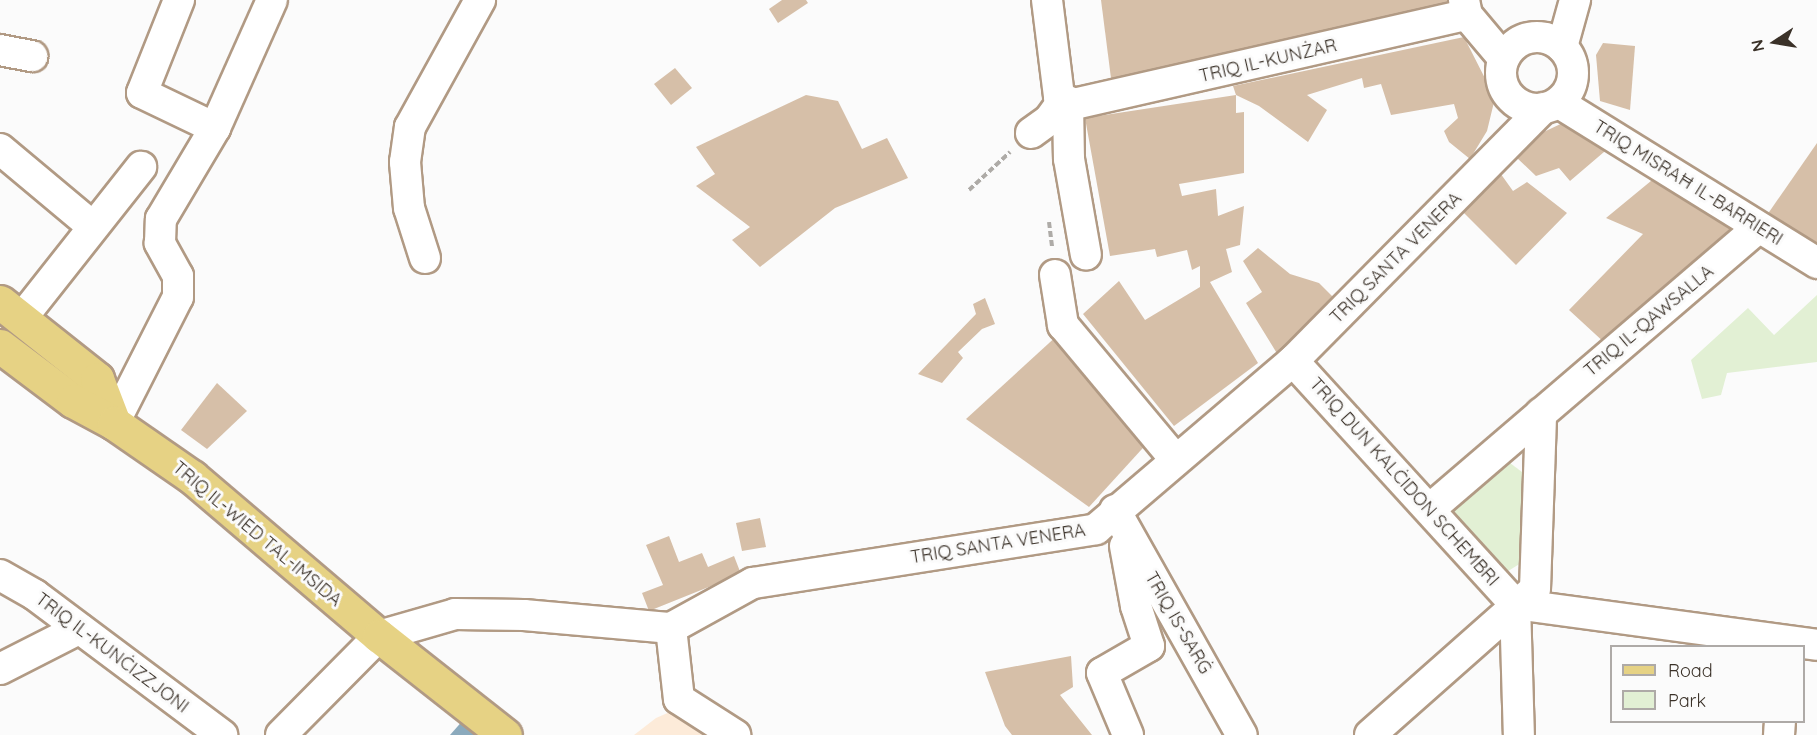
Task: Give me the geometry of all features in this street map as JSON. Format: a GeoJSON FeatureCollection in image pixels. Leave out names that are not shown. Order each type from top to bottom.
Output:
{"type":"FeatureCollection","features":[{"type":"Feature","properties":{"kind":"main road"},"geometry":{"type":"LineString","coordinates":[[10,310],[97,378],[114,423]]}},
{"type":"Feature","properties":{"kind":"main road","name":"TRIQ IL-WIED TAL-IMSIDA"},"geometry":{"type":"LineString","coordinates":[[0,346],[73,401],[114,423],[192,477],[379,636],[505,735]]}},
{"type":"Feature","properties":{"kind":"street"},"geometry":{"type":"LineString","coordinates":[[179,0],[142,93],[215,128]]}},
{"type":"Feature","properties":{"kind":"street"},"geometry":{"type":"LineString","coordinates":[[114,423],[178,297],[178,276],[160,243],[161,219],[215,128],[272,0]]}},
{"type":"Feature","properties":{"kind":"street"},"geometry":{"type":"LineString","coordinates":[[425,258],[409,208],[405,162],[410,127],[480,0]]}},
{"type":"Feature","properties":{"kind":"street"},"geometry":{"type":"LineString","coordinates":[[1047,0],[1059,98],[1066,102]]}},
{"type":"Feature","properties":{"kind":"street"},"geometry":{"type":"LineString","coordinates":[[1562,47],[1575,0]]}},
{"type":"Feature","properties":{"kind":"street"},"geometry":{"type":"LineString","coordinates":[[1466,8],[1504,59]]}},
{"type":"Feature","properties":{"kind":"street","name":"TRIQ IL-KUNŻAR"},"geometry":{"type":"LineString","coordinates":[[1066,102],[1081,104],[1466,8]]}},
{"type":"Feature","properties":{"kind":"street"},"geometry":{"type":"LineString","coordinates":[[1530,37],[1553,40],[1562,47],[1572,67],[1572,79],[1539,104],[1502,82],[1504,59],[1519,41],[1530,37]]}},
{"type":"Feature","properties":{"kind":"street"},"geometry":{"type":"LineString","coordinates":[[0,50],[32,56]]}},
{"type":"Feature","properties":{"kind":"street"},"geometry":{"type":"LineString","coordinates":[[1031,134],[1049,120],[1066,102]]}},
{"type":"Feature","properties":{"kind":"street"},"geometry":{"type":"LineString","coordinates":[[1066,102],[1069,159],[1086,255]]}},
{"type":"Feature","properties":{"kind":"street","name":"TRIQ SANTA VENERA"},"geometry":{"type":"LineString","coordinates":[[670,628],[753,583],[1096,529],[1118,517],[1175,459],[1293,361],[1490,165],[1539,104]]}},
{"type":"Feature","properties":{"kind":"street","name":"TRIQ MISRAĦ IL-BARRIERI"},"geometry":{"type":"LineString","coordinates":[[1539,104],[1817,263]]}},
{"type":"Feature","properties":{"kind":"street"},"geometry":{"type":"LineString","coordinates":[[0,149],[92,226]]}},
{"type":"Feature","properties":{"kind":"street"},"geometry":{"type":"LineString","coordinates":[[10,310],[92,226],[141,167]]}},
{"type":"Feature","properties":{"kind":"street","name":"TRIQ IL-QAWSALLA"},"geometry":{"type":"LineString","coordinates":[[1430,509],[1758,228]]}},
{"type":"Feature","properties":{"kind":"street"},"geometry":{"type":"LineString","coordinates":[[1055,274],[1063,325],[1175,459]]}},
{"type":"Feature","properties":{"kind":"street","name":"TRIQ DUN KALĊIDON SCHEMBRI"},"geometry":{"type":"LineString","coordinates":[[1293,361],[1515,604]]}},
{"type":"Feature","properties":{"kind":"street"},"geometry":{"type":"LineString","coordinates":[[1370,735],[1534,589],[1541,413]]}},
{"type":"Feature","properties":{"kind":"street"},"geometry":{"type":"LineString","coordinates":[[1118,517],[1136,606],[1149,646],[1102,673],[1128,735]]}},
{"type":"Feature","properties":{"kind":"street","name":"TRIQ IS-SARĠ"},"geometry":{"type":"LineString","coordinates":[[1118,517],[1242,735]]}},
{"type":"Feature","properties":{"kind":"street","name":"TRIQ IL-KUNĊIZZJONI"},"geometry":{"type":"LineString","coordinates":[[0,575],[12,579],[222,735]]}},
{"type":"Feature","properties":{"kind":"street"},"geometry":{"type":"LineString","coordinates":[[1515,604],[1783,643],[1817,645]]}},
{"type":"Feature","properties":{"kind":"street"},"geometry":{"type":"LineString","coordinates":[[1515,604],[1519,735]]}},
{"type":"Feature","properties":{"kind":"street"},"geometry":{"type":"LineString","coordinates":[[280,735],[379,636],[455,614],[524,615],[670,628],[679,699],[735,735]]}},
{"type":"Feature","properties":{"kind":"street"},"geometry":{"type":"LineString","coordinates":[[0,669],[79,629]]}},
{"type":"Feature","properties":{"kind":"path"},"geometry":{"type":"LineString","coordinates":[[969,190],[1031,134]]}},
{"type":"Feature","properties":{"kind":"path"},"geometry":{"type":"LineString","coordinates":[[1048,213],[1055,274]]}},
{"type":"Feature","properties":{"kind":"shaded area"},"geometry":{"type":"Polygon","coordinates":[[[679,708],[719,735],[634,735],[656,718],[679,708]]]}},
{"type":"Feature","properties":{"kind":"green space"},"geometry":{"type":"Polygon","coordinates":[[[1817,295],[1817,362],[1727,373],[1721,395],[1702,399],[1691,360],[1748,308],[1774,335],[1817,295]]]}},
{"type":"Feature","properties":{"kind":"green space"},"geometry":{"type":"Polygon","coordinates":[[[1506,460],[1522,472],[1521,563],[1505,573],[1448,508],[1506,460]]]}},
{"type":"Feature","properties":{"kind":"water"},"geometry":{"type":"Polygon","coordinates":[[[465,718],[484,735],[450,735],[465,718]]]}},
{"type":"Feature","properties":{"kind":"building"},"geometry":{"type":"Polygon","coordinates":[[[782,0],[806,0],[808,3],[778,23],[769,9],[782,0]]]}},
{"type":"Feature","properties":{"kind":"building"},"geometry":{"type":"Polygon","coordinates":[[[1101,0],[1451,0],[1454,8],[1112,86],[1101,0]]]}},
{"type":"Feature","properties":{"kind":"building"},"geometry":{"type":"Polygon","coordinates":[[[1464,37],[1495,98],[1487,131],[1470,159],[1449,142],[1444,131],[1458,118],[1454,104],[1391,115],[1381,84],[1364,88],[1362,78],[1307,95],[1327,110],[1308,142],[1259,106],[1236,95],[1233,86],[1464,37]]]}},
{"type":"Feature","properties":{"kind":"building"},"geometry":{"type":"Polygon","coordinates":[[[1603,43],[1635,46],[1630,110],[1600,101],[1596,55],[1603,43]]]}},
{"type":"Feature","properties":{"kind":"building"},"geometry":{"type":"Polygon","coordinates":[[[675,68],[692,88],[671,105],[654,84],[675,68]]]}},
{"type":"Feature","properties":{"kind":"building"},"geometry":{"type":"Polygon","coordinates":[[[806,95],[838,101],[862,149],[887,138],[908,178],[835,208],[760,267],[732,240],[750,227],[696,186],[715,174],[696,147],[806,95]]]}},
{"type":"Feature","properties":{"kind":"building"},"geometry":{"type":"Polygon","coordinates":[[[1236,95],[1236,113],[1244,112],[1244,173],[1179,184],[1182,196],[1216,189],[1218,216],[1244,206],[1240,245],[1226,249],[1232,272],[1210,282],[1258,363],[1174,426],[1083,314],[1119,281],[1145,320],[1200,287],[1200,266],[1192,270],[1187,250],[1157,257],[1155,249],[1110,256],[1085,118],[1236,95]]]}},
{"type":"Feature","properties":{"kind":"building"},"geometry":{"type":"Polygon","coordinates":[[[1569,120],[1611,146],[1570,181],[1559,168],[1536,176],[1516,157],[1531,138],[1569,120]]]}},
{"type":"Feature","properties":{"kind":"building"},"geometry":{"type":"Polygon","coordinates":[[[1817,143],[1817,258],[1758,228],[1817,143]]]}},
{"type":"Feature","properties":{"kind":"building"},"geometry":{"type":"Polygon","coordinates":[[[1498,170],[1513,191],[1527,182],[1567,213],[1516,265],[1459,208],[1498,170]]]}},
{"type":"Feature","properties":{"kind":"building"},"geometry":{"type":"Polygon","coordinates":[[[1657,176],[1729,221],[1734,243],[1607,345],[1569,310],[1643,234],[1606,218],[1657,176]]]}},
{"type":"Feature","properties":{"kind":"building"},"geometry":{"type":"Polygon","coordinates":[[[1258,248],[1290,274],[1319,283],[1339,303],[1281,360],[1246,303],[1262,292],[1243,261],[1258,248]]]}},
{"type":"Feature","properties":{"kind":"building"},"geometry":{"type":"Polygon","coordinates":[[[985,298],[995,324],[982,329],[958,352],[963,358],[942,383],[918,374],[976,314],[973,304],[985,298]]]}},
{"type":"Feature","properties":{"kind":"building"},"geometry":{"type":"Polygon","coordinates":[[[1060,333],[1152,438],[1089,507],[966,419],[1060,333]]]}},
{"type":"Feature","properties":{"kind":"building"},"geometry":{"type":"Polygon","coordinates":[[[217,383],[247,411],[207,449],[181,430],[217,383]]]}},
{"type":"Feature","properties":{"kind":"building"},"geometry":{"type":"Polygon","coordinates":[[[760,518],[766,547],[742,551],[736,523],[760,518]]]}},
{"type":"Feature","properties":{"kind":"building"},"geometry":{"type":"Polygon","coordinates":[[[669,536],[679,562],[702,553],[708,567],[734,556],[741,574],[649,611],[642,593],[663,585],[646,545],[669,536]]]}},
{"type":"Feature","properties":{"kind":"building"},"geometry":{"type":"Polygon","coordinates":[[[1071,656],[1073,687],[1060,695],[1092,735],[1012,735],[1005,726],[985,672],[1071,656]]]}}]}
